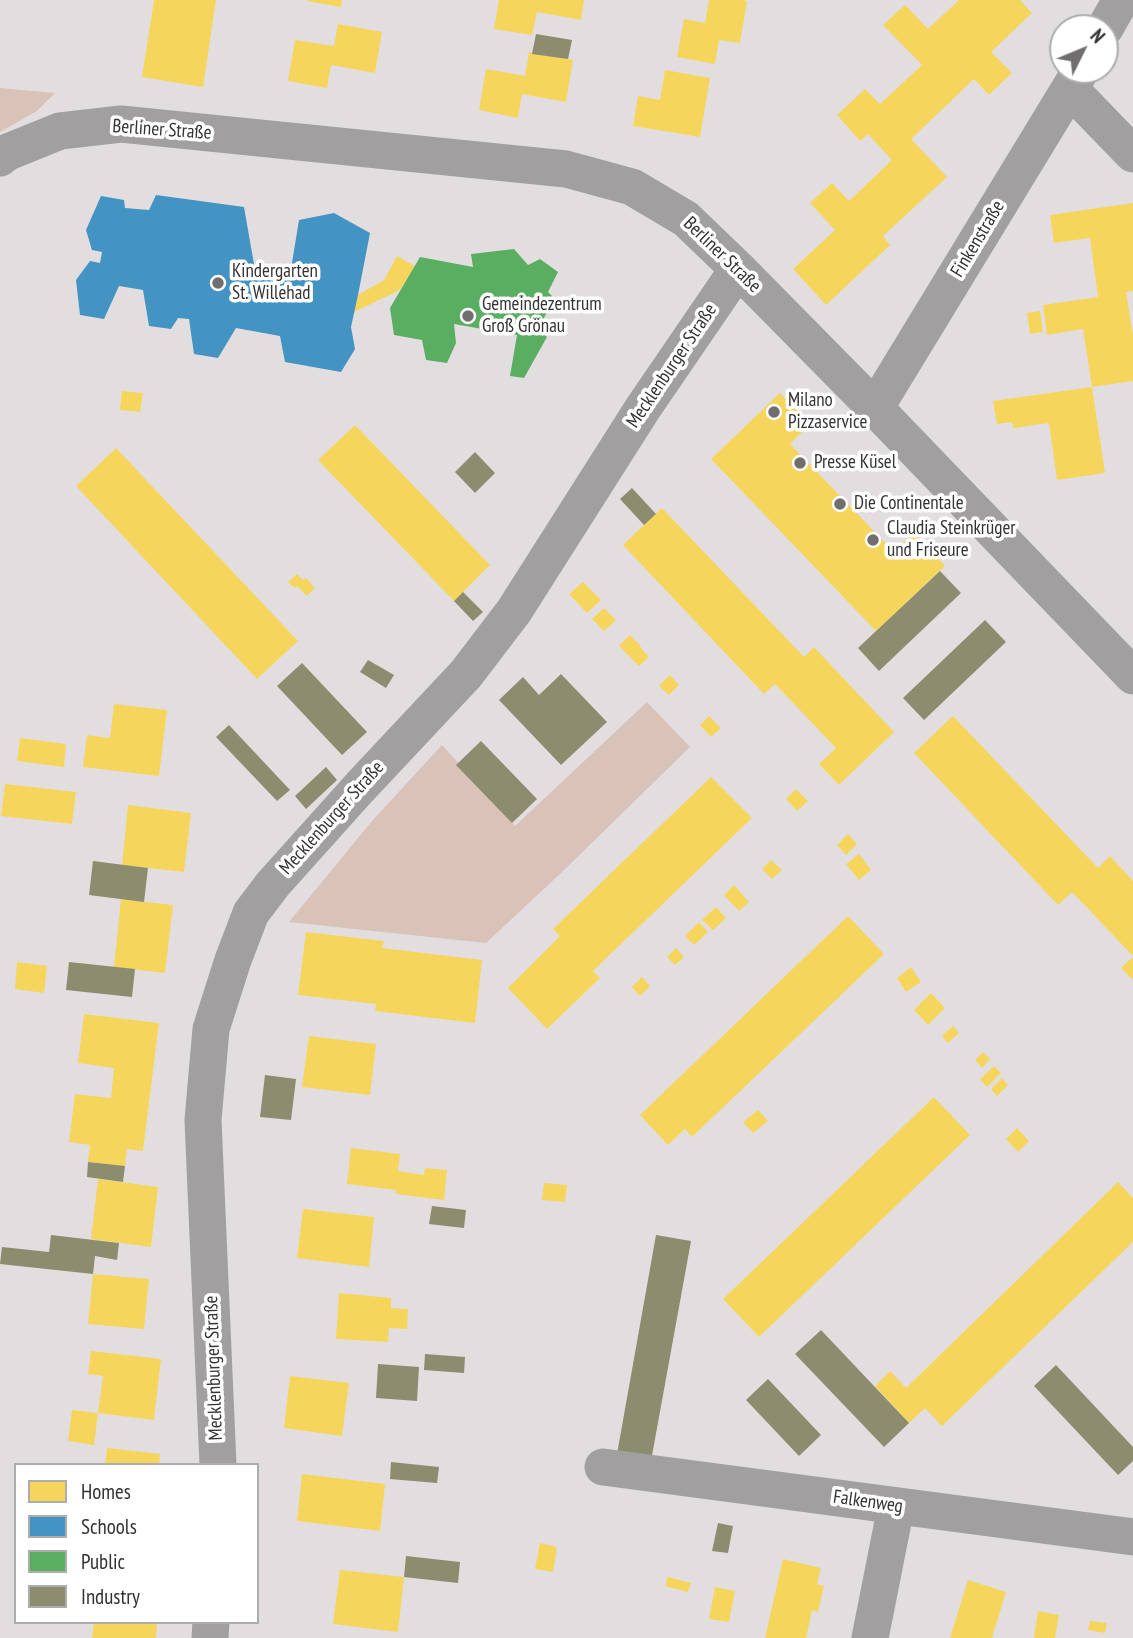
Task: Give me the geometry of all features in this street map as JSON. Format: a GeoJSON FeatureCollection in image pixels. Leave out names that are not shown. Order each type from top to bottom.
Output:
{"type":"FeatureCollection","features":[{"type":"Feature","properties":{"kind":"street","name":"Finkenstraße"},"geometry":{"type":"LineString","coordinates":[[875,408],[1073,84]]}},
{"type":"Feature","properties":{"kind":"street"},"geometry":{"type":"LineString","coordinates":[[1078,84],[1133,154]]}},
{"type":"Feature","properties":{"kind":"street","name":"Berliner Straße"},"geometry":{"type":"LineString","coordinates":[[0,158],[8,152],[60,131],[121,124],[566,169],[632,187],[686,219],[738,269],[1133,676]]}},
{"type":"Feature","properties":{"kind":"street","name":"Mecklenburger Straße"},"geometry":{"type":"LineString","coordinates":[[218,1463],[203,1120],[211,1029],[251,914],[282,874],[466,674],[514,611],[643,408],[738,269]]}},
{"type":"Feature","properties":{"kind":"street","name":"Falkenweg"},"geometry":{"type":"LineString","coordinates":[[603,1467],[1133,1537]]}},
{"type":"Feature","properties":{"kind":"street"},"geometry":{"type":"LineString","coordinates":[[870,1638],[896,1507]]}},
{"type":"Feature","properties":{"kind":"shaded area"},"geometry":{"type":"Polygon","coordinates":[[[0,88],[55,93],[37,111],[0,132],[0,88]]]}},
{"type":"Feature","properties":{"kind":"shaded area"},"geometry":{"type":"Polygon","coordinates":[[[647,702],[690,747],[486,943],[289,922],[372,821],[442,745],[515,826],[647,702]]]}},
{"type":"Feature","properties":{"kind":"building: Homes"},"geometry":{"type":"Polygon","coordinates":[[[154,0],[216,0],[203,87],[142,77],[154,0]]]}},
{"type":"Feature","properties":{"kind":"building: Homes"},"geometry":{"type":"Polygon","coordinates":[[[307,0],[342,0],[341,7],[307,0]]]}},
{"type":"Feature","properties":{"kind":"building: Homes"},"geometry":{"type":"Polygon","coordinates":[[[499,0],[584,0],[581,20],[537,12],[532,35],[494,29],[499,0]]]}},
{"type":"Feature","properties":{"kind":"building: Homes"},"geometry":{"type":"Polygon","coordinates":[[[709,0],[747,2],[740,43],[719,40],[715,64],[677,57],[684,19],[705,23],[709,0]]]}},
{"type":"Feature","properties":{"kind":"building: Homes"},"geometry":{"type":"Polygon","coordinates":[[[959,0],[1020,0],[1032,13],[991,52],[1012,73],[989,95],[974,79],[911,139],[947,177],[883,236],[890,245],[826,305],[793,269],[835,230],[810,203],[832,183],[849,201],[892,160],[868,134],[860,141],[837,115],[865,89],[880,104],[922,65],[883,25],[905,5],[928,29],[959,0]]]}},
{"type":"Feature","properties":{"kind":"building: Homes"},"geometry":{"type":"Polygon","coordinates":[[[338,24],[382,32],[375,73],[331,65],[327,88],[288,81],[295,40],[334,46],[338,24]]]}},
{"type":"Feature","properties":{"kind":"building: Homes"},"geometry":{"type":"Polygon","coordinates":[[[529,52],[573,60],[566,102],[522,94],[518,118],[479,110],[486,69],[525,76],[529,52]]]}},
{"type":"Feature","properties":{"kind":"building: Homes"},"geometry":{"type":"Polygon","coordinates":[[[665,70],[710,78],[700,137],[633,126],[638,96],[660,100],[665,70]]]}},
{"type":"Feature","properties":{"kind":"building: Homes"},"geometry":{"type":"Polygon","coordinates":[[[1133,203],[1133,291],[1126,292],[1133,336],[1133,381],[1092,387],[1083,329],[1047,335],[1043,305],[1098,297],[1090,238],[1054,243],[1050,215],[1133,203]]]}},
{"type":"Feature","properties":{"kind":"building: Homes"},"geometry":{"type":"Polygon","coordinates":[[[397,256],[415,266],[400,290],[354,312],[358,295],[384,280],[397,256]]]}},
{"type":"Feature","properties":{"kind":"building: Homes"},"geometry":{"type":"Polygon","coordinates":[[[1040,311],[1043,332],[1030,334],[1027,313],[1040,311]]]}},
{"type":"Feature","properties":{"kind":"building: Homes"},"geometry":{"type":"Polygon","coordinates":[[[1092,387],[1105,473],[1057,480],[1049,423],[1013,428],[1012,422],[997,424],[993,401],[1092,387]]]}},
{"type":"Feature","properties":{"kind":"building: Homes"},"geometry":{"type":"Polygon","coordinates":[[[122,391],[143,393],[140,412],[120,410],[122,391]]]}},
{"type":"Feature","properties":{"kind":"building: Homes"},"geometry":{"type":"Polygon","coordinates":[[[780,393],[810,424],[790,444],[894,552],[914,533],[945,566],[876,631],[711,459],[780,393]]]}},
{"type":"Feature","properties":{"kind":"building: Homes"},"geometry":{"type":"Polygon","coordinates":[[[355,425],[490,565],[454,601],[318,460],[355,425]]]}},
{"type":"Feature","properties":{"kind":"building: Homes"},"geometry":{"type":"Polygon","coordinates":[[[116,448],[298,641],[257,679],[76,486],[116,448]]]}},
{"type":"Feature","properties":{"kind":"building: Homes"},"geometry":{"type":"Polygon","coordinates":[[[662,508],[804,657],[814,647],[894,732],[839,785],[819,764],[836,748],[775,684],[764,694],[623,545],[662,508]]]}},
{"type":"Feature","properties":{"kind":"building: Homes"},"geometry":{"type":"Polygon","coordinates":[[[297,574],[303,580],[306,578],[315,588],[307,596],[297,586],[295,588],[288,582],[297,574]]]}},
{"type":"Feature","properties":{"kind":"building: Homes"},"geometry":{"type":"Polygon","coordinates":[[[583,582],[601,600],[587,613],[569,594],[583,582]]]}},
{"type":"Feature","properties":{"kind":"building: Homes"},"geometry":{"type":"Polygon","coordinates":[[[604,608],[616,620],[604,631],[592,619],[604,608]]]}},
{"type":"Feature","properties":{"kind":"building: Homes"},"geometry":{"type":"Polygon","coordinates":[[[630,635],[649,657],[639,666],[619,646],[630,635]]]}},
{"type":"Feature","properties":{"kind":"building: Homes"},"geometry":{"type":"Polygon","coordinates":[[[670,675],[679,685],[669,695],[659,686],[670,675]]]}},
{"type":"Feature","properties":{"kind":"building: Homes"},"geometry":{"type":"Polygon","coordinates":[[[114,704],[167,710],[159,776],[83,767],[87,735],[110,738],[114,704]]]}},
{"type":"Feature","properties":{"kind":"building: Homes"},"geometry":{"type":"Polygon","coordinates":[[[709,716],[721,728],[711,737],[700,725],[709,716]]]}},
{"type":"Feature","properties":{"kind":"building: Homes"},"geometry":{"type":"Polygon","coordinates":[[[953,716],[1098,868],[1110,856],[1133,881],[1133,956],[1072,892],[1058,905],[914,753],[953,716]]]}},
{"type":"Feature","properties":{"kind":"building: Homes"},"geometry":{"type":"Polygon","coordinates":[[[20,738],[66,744],[64,767],[17,761],[20,738]]]}},
{"type":"Feature","properties":{"kind":"building: Homes"},"geometry":{"type":"Polygon","coordinates":[[[711,777],[752,818],[593,971],[600,978],[547,1029],[508,988],[560,936],[553,929],[711,777]]]}},
{"type":"Feature","properties":{"kind":"building: Homes"},"geometry":{"type":"Polygon","coordinates":[[[5,784],[76,792],[72,824],[1,816],[5,784]]]}},
{"type":"Feature","properties":{"kind":"building: Homes"},"geometry":{"type":"Polygon","coordinates":[[[796,789],[808,801],[797,811],[786,799],[796,789]]]}},
{"type":"Feature","properties":{"kind":"building: Homes"},"geometry":{"type":"Polygon","coordinates":[[[128,805],[191,813],[184,872],[122,865],[128,805]]]}},
{"type":"Feature","properties":{"kind":"building: Homes"},"geometry":{"type":"Polygon","coordinates":[[[848,834],[857,844],[846,855],[837,845],[848,834]]]}},
{"type":"Feature","properties":{"kind":"building: Homes"},"geometry":{"type":"Polygon","coordinates":[[[859,854],[871,870],[859,880],[846,864],[859,854]]]}},
{"type":"Feature","properties":{"kind":"building: Homes"},"geometry":{"type":"Polygon","coordinates":[[[771,860],[782,870],[772,879],[762,869],[771,860]]]}},
{"type":"Feature","properties":{"kind":"building: Homes"},"geometry":{"type":"Polygon","coordinates":[[[734,885],[749,902],[739,911],[724,895],[734,885]]]}},
{"type":"Feature","properties":{"kind":"building: Homes"},"geometry":{"type":"Polygon","coordinates":[[[121,899],[173,905],[165,973],[114,967],[121,899]]]}},
{"type":"Feature","properties":{"kind":"building: Homes"},"geometry":{"type":"Polygon","coordinates":[[[716,907],[726,918],[713,930],[702,920],[716,907]]]}},
{"type":"Feature","properties":{"kind":"building: Homes"},"geometry":{"type":"Polygon","coordinates":[[[848,916],[884,954],[692,1137],[685,1129],[668,1145],[640,1115],[848,916]]]}},
{"type":"Feature","properties":{"kind":"building: Homes"},"geometry":{"type":"Polygon","coordinates":[[[699,922],[708,932],[694,945],[685,936],[699,922]]]}},
{"type":"Feature","properties":{"kind":"building: Homes"},"geometry":{"type":"Polygon","coordinates":[[[306,932],[384,941],[382,948],[482,960],[475,1023],[375,1011],[376,1004],[298,995],[306,932]]]}},
{"type":"Feature","properties":{"kind":"building: Homes"},"geometry":{"type":"Polygon","coordinates":[[[676,948],[684,957],[675,965],[667,957],[676,948]]]}},
{"type":"Feature","properties":{"kind":"building: Homes"},"geometry":{"type":"Polygon","coordinates":[[[1133,957],[1133,980],[1121,968],[1133,957]]]}},
{"type":"Feature","properties":{"kind":"building: Homes"},"geometry":{"type":"Polygon","coordinates":[[[17,962],[47,966],[44,993],[15,989],[17,962]]]}},
{"type":"Feature","properties":{"kind":"building: Homes"},"geometry":{"type":"Polygon","coordinates":[[[911,967],[921,982],[906,992],[897,978],[911,967]]]}},
{"type":"Feature","properties":{"kind":"building: Homes"},"geometry":{"type":"Polygon","coordinates":[[[642,977],[650,986],[640,996],[632,987],[642,977]]]}},
{"type":"Feature","properties":{"kind":"building: Homes"},"geometry":{"type":"Polygon","coordinates":[[[931,993],[945,1008],[928,1025],[914,1010],[931,993]]]}},
{"type":"Feature","properties":{"kind":"building: Homes"},"geometry":{"type":"Polygon","coordinates":[[[84,1014],[159,1023],[143,1151],[127,1149],[125,1166],[88,1162],[90,1145],[69,1142],[75,1094],[111,1098],[114,1068],[78,1063],[84,1014]]]}},
{"type":"Feature","properties":{"kind":"building: Homes"},"geometry":{"type":"Polygon","coordinates":[[[953,1026],[959,1033],[948,1043],[942,1036],[953,1026]]]}},
{"type":"Feature","properties":{"kind":"building: Homes"},"geometry":{"type":"Polygon","coordinates":[[[309,1036],[376,1044],[370,1095],[302,1087],[309,1036]]]}},
{"type":"Feature","properties":{"kind":"building: Homes"},"geometry":{"type":"Polygon","coordinates":[[[983,1052],[990,1059],[982,1068],[975,1060],[983,1052]]]}},
{"type":"Feature","properties":{"kind":"building: Homes"},"geometry":{"type":"Polygon","coordinates":[[[994,1066],[1001,1073],[987,1087],[980,1079],[994,1066]]]}},
{"type":"Feature","properties":{"kind":"building: Homes"},"geometry":{"type":"Polygon","coordinates":[[[1002,1078],[1008,1085],[997,1096],[991,1089],[1002,1078]]]}},
{"type":"Feature","properties":{"kind":"building: Homes"},"geometry":{"type":"Polygon","coordinates":[[[934,1097],[970,1135],[759,1337],[723,1299],[934,1097]]]}},
{"type":"Feature","properties":{"kind":"building: Homes"},"geometry":{"type":"Polygon","coordinates":[[[758,1110],[768,1121],[753,1133],[743,1122],[758,1110]]]}},
{"type":"Feature","properties":{"kind":"building: Homes"},"geometry":{"type":"Polygon","coordinates":[[[1017,1128],[1029,1141],[1018,1152],[1006,1139],[1017,1128]]]}},
{"type":"Feature","properties":{"kind":"building: Homes"},"geometry":{"type":"Polygon","coordinates":[[[351,1148],[400,1154],[398,1171],[424,1175],[425,1168],[447,1170],[444,1200],[347,1184],[351,1148]]]}},
{"type":"Feature","properties":{"kind":"building: Homes"},"geometry":{"type":"Polygon","coordinates":[[[98,1179],[158,1187],[151,1247],[91,1239],[98,1179]]]}},
{"type":"Feature","properties":{"kind":"building: Homes"},"geometry":{"type":"Polygon","coordinates":[[[1118,1182],[1133,1198],[1133,1242],[942,1426],[925,1408],[909,1423],[875,1386],[890,1371],[906,1388],[1118,1182]]]}},
{"type":"Feature","properties":{"kind":"building: Homes"},"geometry":{"type":"Polygon","coordinates":[[[544,1183],[567,1185],[565,1202],[542,1200],[544,1183]]]}},
{"type":"Feature","properties":{"kind":"building: Homes"},"geometry":{"type":"Polygon","coordinates":[[[303,1209],[374,1217],[369,1267],[297,1258],[303,1209]]]}},
{"type":"Feature","properties":{"kind":"building: Homes"},"geometry":{"type":"Polygon","coordinates":[[[93,1274],[149,1279],[144,1329],[88,1324],[93,1274]]]}},
{"type":"Feature","properties":{"kind":"building: Homes"},"geometry":{"type":"Polygon","coordinates":[[[339,1293],[391,1298],[391,1308],[408,1309],[407,1329],[389,1328],[388,1342],[336,1339],[339,1293]]]}},
{"type":"Feature","properties":{"kind":"building: Homes"},"geometry":{"type":"Polygon","coordinates":[[[91,1351],[161,1359],[154,1420],[98,1413],[103,1376],[88,1374],[91,1351]]]}},
{"type":"Feature","properties":{"kind":"building: Homes"},"geometry":{"type":"Polygon","coordinates":[[[290,1376],[349,1383],[342,1436],[284,1428],[290,1376]]]}},
{"type":"Feature","properties":{"kind":"building: Homes"},"geometry":{"type":"Polygon","coordinates":[[[72,1410],[98,1413],[94,1445],[68,1441],[72,1410]]]}},
{"type":"Feature","properties":{"kind":"building: Homes"},"geometry":{"type":"Polygon","coordinates":[[[107,1448],[160,1454],[159,1463],[105,1463],[107,1448]]]}},
{"type":"Feature","properties":{"kind":"building: Homes"},"geometry":{"type":"Polygon","coordinates":[[[302,1474],[385,1484],[380,1531],[297,1521],[302,1474]]]}},
{"type":"Feature","properties":{"kind":"building: Homes"},"geometry":{"type":"Polygon","coordinates":[[[540,1543],[557,1547],[553,1572],[535,1569],[540,1543]]]}},
{"type":"Feature","properties":{"kind":"building: Homes"},"geometry":{"type":"Polygon","coordinates":[[[783,1559],[821,1568],[817,1584],[824,1586],[818,1612],[812,1610],[806,1638],[765,1638],[783,1559]]]}},
{"type":"Feature","properties":{"kind":"building: Homes"},"geometry":{"type":"Polygon","coordinates":[[[340,1570],[404,1577],[398,1632],[333,1624],[340,1570]]]}},
{"type":"Feature","properties":{"kind":"building: Homes"},"geometry":{"type":"Polygon","coordinates":[[[668,1577],[691,1583],[688,1592],[665,1586],[668,1577]]]}},
{"type":"Feature","properties":{"kind":"building: Homes"},"geometry":{"type":"Polygon","coordinates":[[[968,1580],[1006,1592],[992,1638],[950,1638],[968,1580]]]}},
{"type":"Feature","properties":{"kind":"building: Homes"},"geometry":{"type":"Polygon","coordinates":[[[715,1587],[735,1591],[729,1622],[709,1619],[715,1587]]]}},
{"type":"Feature","properties":{"kind":"building: Homes"},"geometry":{"type":"Polygon","coordinates":[[[1038,1611],[1059,1615],[1055,1638],[1034,1638],[1038,1611]]]}},
{"type":"Feature","properties":{"kind":"building: Homes"},"geometry":{"type":"Polygon","coordinates":[[[1090,1621],[1107,1623],[1105,1633],[1088,1630],[1090,1621]]]}},
{"type":"Feature","properties":{"kind":"building: Homes"},"geometry":{"type":"Polygon","coordinates":[[[94,1624],[157,1624],[156,1638],[92,1638],[94,1624]]]}},
{"type":"Feature","properties":{"kind":"building: Schools","name":"Kindergarten St. Willehad"},"geometry":{"type":"Polygon","coordinates":[[[156,195],[244,207],[255,270],[290,275],[299,220],[334,213],[370,233],[351,327],[355,349],[341,372],[285,362],[280,336],[236,328],[218,358],[194,354],[189,319],[178,318],[171,329],[149,326],[143,290],[119,286],[104,319],[80,315],[76,280],[90,261],[100,263],[102,252],[92,250],[86,230],[101,196],[124,200],[125,208],[149,210],[156,195]]]}},
{"type":"Feature","properties":{"kind":"building: Public","name":"Gemeindezentrum Groß Grönau"},"geometry":{"type":"Polygon","coordinates":[[[514,249],[528,265],[540,259],[558,272],[548,292],[554,298],[539,328],[547,337],[524,378],[510,376],[517,335],[454,324],[456,343],[447,363],[426,360],[422,340],[394,335],[390,308],[420,257],[473,267],[471,254],[514,249]]]}},
{"type":"Feature","properties":{"kind":"building: Industry"},"geometry":{"type":"Polygon","coordinates":[[[536,34],[572,40],[568,59],[532,54],[536,34]]]}},
{"type":"Feature","properties":{"kind":"building: Industry"},"geometry":{"type":"Polygon","coordinates":[[[475,452],[495,473],[475,493],[455,472],[475,452]]]}},
{"type":"Feature","properties":{"kind":"building: Industry"},"geometry":{"type":"Polygon","coordinates":[[[632,488],[656,514],[644,525],[620,499],[632,488]]]}},
{"type":"Feature","properties":{"kind":"building: Industry"},"geometry":{"type":"Polygon","coordinates":[[[940,571],[961,593],[879,671],[858,648],[940,571]]]}},
{"type":"Feature","properties":{"kind":"building: Industry"},"geometry":{"type":"Polygon","coordinates":[[[463,592],[483,612],[473,621],[454,601],[463,592]]]}},
{"type":"Feature","properties":{"kind":"building: Industry"},"geometry":{"type":"Polygon","coordinates":[[[985,620],[1006,642],[924,720],[903,698],[985,620]]]}},
{"type":"Feature","properties":{"kind":"building: Industry"},"geometry":{"type":"Polygon","coordinates":[[[368,660],[394,675],[386,688],[360,672],[368,660]]]}},
{"type":"Feature","properties":{"kind":"building: Industry"},"geometry":{"type":"Polygon","coordinates":[[[302,663],[367,732],[342,755],[277,686],[302,663]]]}},
{"type":"Feature","properties":{"kind":"building: Industry"},"geometry":{"type":"Polygon","coordinates":[[[561,674],[607,722],[561,765],[499,700],[523,677],[539,695],[561,674]]]}},
{"type":"Feature","properties":{"kind":"building: Industry"},"geometry":{"type":"Polygon","coordinates":[[[229,725],[290,790],[277,801],[216,737],[229,725]]]}},
{"type":"Feature","properties":{"kind":"building: Industry"},"geometry":{"type":"Polygon","coordinates":[[[481,741],[537,799],[512,823],[456,765],[481,741]]]}},
{"type":"Feature","properties":{"kind":"building: Industry"},"geometry":{"type":"Polygon","coordinates":[[[326,767],[337,780],[306,809],[295,796],[326,767]]]}},
{"type":"Feature","properties":{"kind":"building: Industry"},"geometry":{"type":"Polygon","coordinates":[[[93,861],[148,868],[144,902],[89,895],[93,861]]]}},
{"type":"Feature","properties":{"kind":"building: Industry"},"geometry":{"type":"Polygon","coordinates":[[[69,962],[135,969],[132,997],[66,990],[69,962]]]}},
{"type":"Feature","properties":{"kind":"building: Industry"},"geometry":{"type":"Polygon","coordinates":[[[265,1075],[296,1079],[291,1120],[260,1117],[265,1075]]]}},
{"type":"Feature","properties":{"kind":"building: Industry"},"geometry":{"type":"Polygon","coordinates":[[[88,1162],[125,1166],[123,1182],[87,1177],[88,1162]]]}},
{"type":"Feature","properties":{"kind":"building: Industry"},"geometry":{"type":"Polygon","coordinates":[[[432,1206],[466,1210],[464,1228],[429,1224],[432,1206]]]}},
{"type":"Feature","properties":{"kind":"building: Industry"},"geometry":{"type":"Polygon","coordinates":[[[51,1235],[119,1243],[117,1260],[95,1256],[93,1274],[0,1264],[2,1247],[49,1252],[51,1235]]]}},
{"type":"Feature","properties":{"kind":"building: Industry"},"geometry":{"type":"Polygon","coordinates":[[[656,1235],[691,1241],[651,1461],[617,1454],[656,1235]]]}},
{"type":"Feature","properties":{"kind":"building: Industry"},"geometry":{"type":"Polygon","coordinates":[[[821,1330],[909,1423],[884,1447],[795,1354],[821,1330]]]}},
{"type":"Feature","properties":{"kind":"building: Industry"},"geometry":{"type":"Polygon","coordinates":[[[425,1354],[465,1357],[464,1373],[424,1370],[425,1354]]]}},
{"type":"Feature","properties":{"kind":"building: Industry"},"geometry":{"type":"Polygon","coordinates":[[[378,1364],[419,1367],[417,1401],[376,1398],[378,1364]]]}},
{"type":"Feature","properties":{"kind":"building: Industry"},"geometry":{"type":"Polygon","coordinates":[[[1056,1365],[1133,1447],[1133,1461],[1118,1475],[1034,1386],[1056,1365]]]}},
{"type":"Feature","properties":{"kind":"building: Industry"},"geometry":{"type":"Polygon","coordinates":[[[768,1379],[821,1435],[799,1456],[746,1400],[768,1379]]]}},
{"type":"Feature","properties":{"kind":"building: Industry"},"geometry":{"type":"Polygon","coordinates":[[[391,1462],[439,1467],[437,1483],[390,1479],[391,1462]]]}},
{"type":"Feature","properties":{"kind":"building: Industry"},"geometry":{"type":"Polygon","coordinates":[[[718,1523],[733,1526],[728,1553],[712,1551],[718,1523]]]}},
{"type":"Feature","properties":{"kind":"building: Industry"},"geometry":{"type":"Polygon","coordinates":[[[406,1556],[460,1562],[458,1583],[404,1577],[406,1556]]]}},
{"type":"Feature","properties":{"kind":"place","name":"Kindergarten St. Willehad"},"geometry":{"type":"Point","coordinates":[218,283]}},
{"type":"Feature","properties":{"kind":"place","name":"Gemeindezentrum Groß Grönau"},"geometry":{"type":"Point","coordinates":[468,316]}},
{"type":"Feature","properties":{"kind":"place","name":"Milano Pizzaservice"},"geometry":{"type":"Point","coordinates":[774,412]}},
{"type":"Feature","properties":{"kind":"place","name":"Presse Küsel"},"geometry":{"type":"Point","coordinates":[800,463]}},
{"type":"Feature","properties":{"kind":"place","name":"Die Continentale"},"geometry":{"type":"Point","coordinates":[840,504]}},
{"type":"Feature","properties":{"kind":"place","name":"Claudia Steinkrüger und Friseure"},"geometry":{"type":"Point","coordinates":[873,540]}}]}
